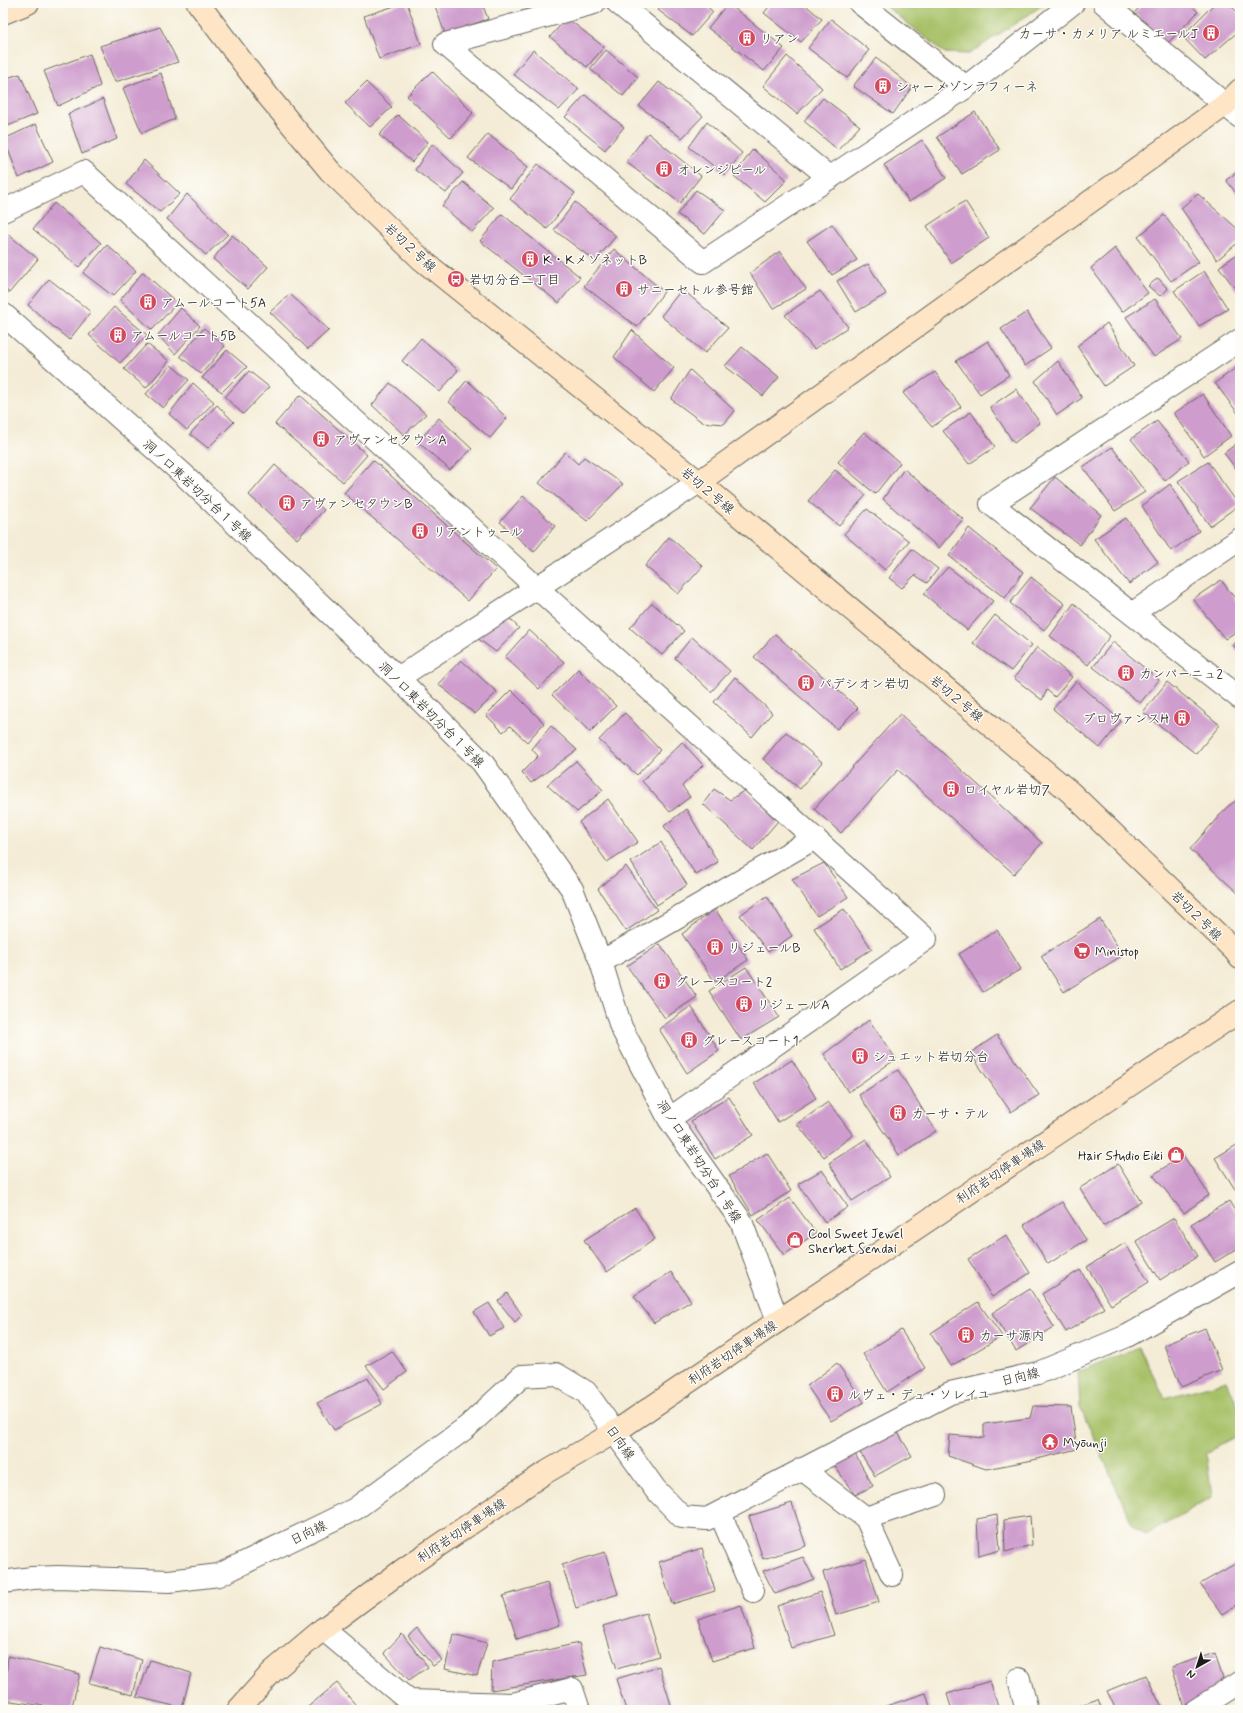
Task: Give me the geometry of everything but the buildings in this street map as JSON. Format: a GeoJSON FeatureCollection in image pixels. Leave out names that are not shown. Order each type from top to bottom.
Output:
{"type":"FeatureCollection","features":[{"type":"Feature","properties":{"kind":"street"},"geometry":{"type":"LineString","coordinates":[[3,12],[28,3]]}},
{"type":"Feature","properties":{"kind":"street","name":"岩切２号線"},"geometry":{"type":"LineString","coordinates":[[198,3],[268,96],[330,171],[422,260],[699,482],[1070,792],[1234,950],[1240,958]]}},
{"type":"Feature","properties":{"kind":"street"},"geometry":{"type":"LineString","coordinates":[[594,3],[445,44],[703,262],[966,87],[1073,3]]}},
{"type":"Feature","properties":{"kind":"street"},"geometry":{"type":"LineString","coordinates":[[618,3],[830,178]]}},
{"type":"Feature","properties":{"kind":"street"},"geometry":{"type":"LineString","coordinates":[[860,3],[966,87]]}},
{"type":"Feature","properties":{"kind":"street"},"geometry":{"type":"LineString","coordinates":[[398,678],[699,482],[1235,104],[1104,3]]}},
{"type":"Feature","properties":{"kind":"street"},"geometry":{"type":"LineString","coordinates":[[3,211],[84,172],[537,588],[926,939],[669,1119]]}},
{"type":"Feature","properties":{"kind":"street","name":"洞ノ口東岩切分台１号線"},"geometry":{"type":"LineString","coordinates":[[3,314],[183,474],[398,678],[482,762],[572,889],[602,962],[621,1027],[669,1119],[741,1221],[778,1321]]}},
{"type":"Feature","properties":{"kind":"street"},"geometry":{"type":"LineString","coordinates":[[1240,340],[1223,353],[991,504],[1133,613],[1240,698]]}},
{"type":"Feature","properties":{"kind":"street"},"geometry":{"type":"LineString","coordinates":[[1133,613],[1240,539]]}},
{"type":"Feature","properties":{"kind":"street"},"geometry":{"type":"LineString","coordinates":[[602,962],[815,838]]}},
{"type":"Feature","properties":{"kind":"street","name":"利府岩切停車場線"},"geometry":{"type":"LineString","coordinates":[[238,1710],[272,1672],[323,1629],[404,1569],[544,1474],[615,1432],[1240,1011]]}},
{"type":"Feature","properties":{"kind":"street","name":"日向線"},"geometry":{"type":"LineString","coordinates":[[3,1582],[32,1578],[58,1577],[169,1581],[220,1575],[354,1509],[467,1427],[522,1376],[556,1374],[586,1392],[655,1489],[682,1517],[707,1520],[950,1393],[1038,1373],[1127,1336],[1240,1272]]}},
{"type":"Feature","properties":{"kind":"street"},"geometry":{"type":"LineString","coordinates":[[802,1469],[866,1518],[892,1575]]}},
{"type":"Feature","properties":{"kind":"street"},"geometry":{"type":"LineString","coordinates":[[866,1518],[935,1495]]}},
{"type":"Feature","properties":{"kind":"street"},"geometry":{"type":"LineString","coordinates":[[720,1513],[753,1591]]}},
{"type":"Feature","properties":{"kind":"street"},"geometry":{"type":"LineString","coordinates":[[323,1629],[404,1706],[513,1704],[572,1689],[579,1710]]}},
{"type":"Feature","properties":{"kind":"street"},"geometry":{"type":"LineString","coordinates":[[1019,1679],[1028,1710]]}},
{"type":"Feature","properties":{"kind":"street"},"geometry":{"type":"LineString","coordinates":[[1196,1710],[1240,1682]]}},
{"type":"Feature","properties":{"kind":"green space"},"geometry":{"type":"Polygon","coordinates":[[[882,3],[1046,3],[969,54],[945,53],[882,3]]]}},
{"type":"Feature","properties":{"kind":"green space"},"geometry":{"type":"Polygon","coordinates":[[[1139,1347],[1165,1398],[1227,1381],[1240,1411],[1240,1435],[1206,1453],[1212,1497],[1146,1535],[1133,1526],[1080,1406],[1078,1372],[1139,1347]]]}},
{"type":"Feature","properties":{"kind":"place","name":"カーサ・カメリア ルミエールJ"},"geometry":{"type":"Point","coordinates":[1211,33]}},
{"type":"Feature","properties":{"kind":"place","name":"リアン"},"geometry":{"type":"Point","coordinates":[747,38]}},
{"type":"Feature","properties":{"kind":"place","name":"シャーメゾンラフィーネ"},"geometry":{"type":"Point","coordinates":[883,86]}},
{"type":"Feature","properties":{"kind":"place","name":"オレンジピール"},"geometry":{"type":"Point","coordinates":[664,169]}},
{"type":"Feature","properties":{"kind":"place","name":"K・KメゾネットB"},"geometry":{"type":"Point","coordinates":[530,259]}},
{"type":"Feature","properties":{"kind":"place","name":"岩切分台二丁目"},"geometry":{"type":"Point","coordinates":[456,279]}},
{"type":"Feature","properties":{"kind":"place","name":"サニーセトル参号館"},"geometry":{"type":"Point","coordinates":[624,289]}},
{"type":"Feature","properties":{"kind":"place","name":"アムールコート5A"},"geometry":{"type":"Point","coordinates":[148,302]}},
{"type":"Feature","properties":{"kind":"place","name":"アムールコート5B"},"geometry":{"type":"Point","coordinates":[118,335]}},
{"type":"Feature","properties":{"kind":"place","name":"アヴァンセタウンA"},"geometry":{"type":"Point","coordinates":[321,439]}},
{"type":"Feature","properties":{"kind":"place","name":"アヴァンセタウンB"},"geometry":{"type":"Point","coordinates":[287,503]}},
{"type":"Feature","properties":{"kind":"place","name":"リアントゥール"},"geometry":{"type":"Point","coordinates":[420,531]}},
{"type":"Feature","properties":{"kind":"place","name":"カンパーニュ2"},"geometry":{"type":"Point","coordinates":[1126,673]}},
{"type":"Feature","properties":{"kind":"place","name":"パデシオン岩切"},"geometry":{"type":"Point","coordinates":[806,683]}},
{"type":"Feature","properties":{"kind":"place","name":"プロヴァンスH"},"geometry":{"type":"Point","coordinates":[1182,718]}},
{"type":"Feature","properties":{"kind":"place","name":"ロイヤル岩切7"},"geometry":{"type":"Point","coordinates":[951,789]}},
{"type":"Feature","properties":{"kind":"place","name":"リジェールB"},"geometry":{"type":"Point","coordinates":[715,947]}},
{"type":"Feature","properties":{"kind":"place","name":"Ministop"},"geometry":{"type":"Point","coordinates":[1082,951]}},
{"type":"Feature","properties":{"kind":"place","name":"グレースコート2"},"geometry":{"type":"Point","coordinates":[662,981]}},
{"type":"Feature","properties":{"kind":"place","name":"リジェールA"},"geometry":{"type":"Point","coordinates":[744,1004]}},
{"type":"Feature","properties":{"kind":"place","name":"グレースコート1"},"geometry":{"type":"Point","coordinates":[689,1040]}},
{"type":"Feature","properties":{"kind":"place","name":"シュエット岩切分台"},"geometry":{"type":"Point","coordinates":[860,1056]}},
{"type":"Feature","properties":{"kind":"place","name":"カーサ・テル"},"geometry":{"type":"Point","coordinates":[898,1113]}},
{"type":"Feature","properties":{"kind":"place","name":"Hair Studio Eiki"},"geometry":{"type":"Point","coordinates":[1176,1155]}},
{"type":"Feature","properties":{"kind":"place","name":"Cool Sweet Jewel Sherbet Sendai"},"geometry":{"type":"Point","coordinates":[795,1240]}},
{"type":"Feature","properties":{"kind":"place","name":"カーサ源内"},"geometry":{"type":"Point","coordinates":[966,1335]}},
{"type":"Feature","properties":{"kind":"place","name":"ルヴェ・デュ・ソレイユ"},"geometry":{"type":"Point","coordinates":[835,1394]}},
{"type":"Feature","properties":{"kind":"place","name":"Myōunji"},"geometry":{"type":"Point","coordinates":[1050,1442]}}]}
